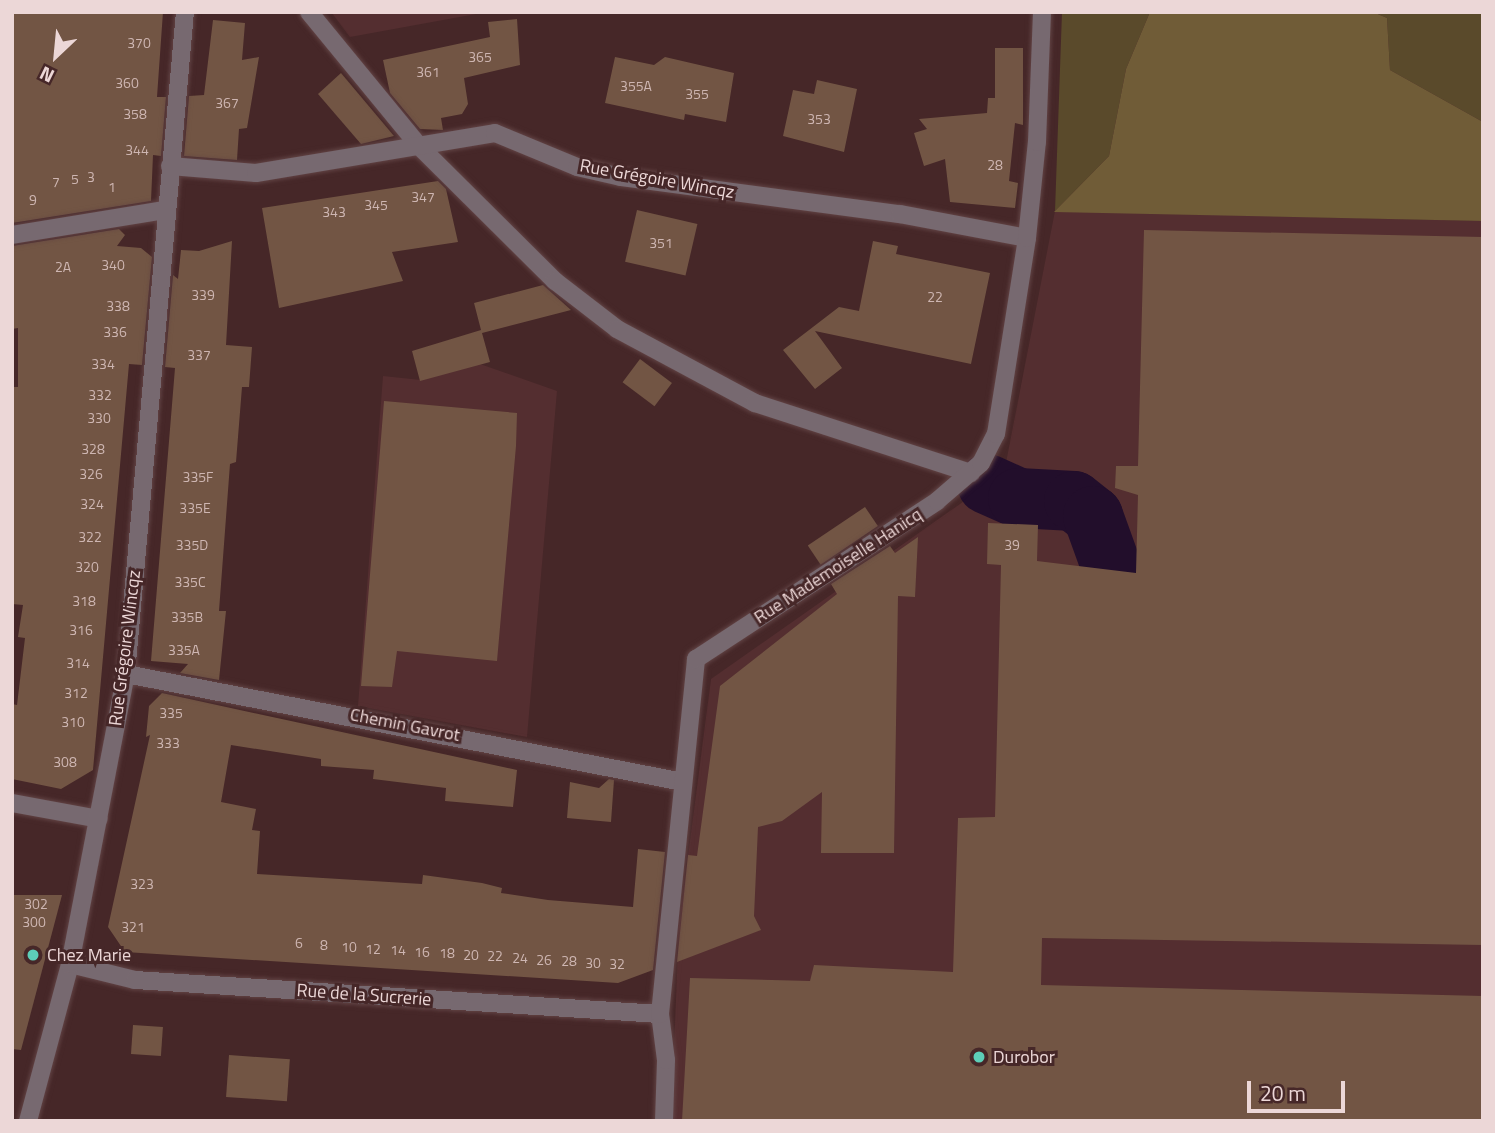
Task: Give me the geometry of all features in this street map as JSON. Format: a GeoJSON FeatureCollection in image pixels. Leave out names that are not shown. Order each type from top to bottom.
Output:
{"type":"FeatureCollection","features":[{"type":"Feature","properties":{"kind":"street","name":"Rue Grégoire Wincqz"},"geometry":{"type":"LineString","coordinates":[[28,1121],[70,964],[126,674],[165,210],[185,12]]}},
{"type":"Feature","properties":{"kind":"street"},"geometry":{"type":"LineString","coordinates":[[309,12],[419,146],[555,281],[653,351],[797,420],[971,473]]}},
{"type":"Feature","properties":{"kind":"street","name":"Rue Mademoiselle Hanicq"},"geometry":{"type":"LineString","coordinates":[[664,1121],[666,1060],[660,1014],[696,659],[937,501],[971,473],[996,434],[1027,238],[1037,142],[1042,12]]}},
{"type":"Feature","properties":{"kind":"street","name":"Rue Grégoire Wincqz"},"geometry":{"type":"LineString","coordinates":[[170,166],[256,173],[495,133],[577,167],[621,177],[900,214],[1027,238]]}},
{"type":"Feature","properties":{"kind":"street"},"geometry":{"type":"LineString","coordinates":[[12,235],[165,210]]}},
{"type":"Feature","properties":{"kind":"street","name":"Chemin Gavrot"},"geometry":{"type":"LineString","coordinates":[[126,674],[683,782]]}},
{"type":"Feature","properties":{"kind":"street"},"geometry":{"type":"LineString","coordinates":[[12,803],[99,819]]}},
{"type":"Feature","properties":{"kind":"street","name":"Rue de la Sucrerie"},"geometry":{"type":"LineString","coordinates":[[70,964],[135,980],[660,1014]]}},
{"type":"Feature","properties":{"kind":"shaded area"},"geometry":{"type":"Polygon","coordinates":[[[331,12],[487,12],[350,37],[331,12]]]}},
{"type":"Feature","properties":{"kind":"shaded area"},"geometry":{"type":"Polygon","coordinates":[[[1062,12],[1150,12],[1126,69],[1109,156],[1055,211],[1062,12]]]}},
{"type":"Feature","properties":{"kind":"shaded area"},"geometry":{"type":"Polygon","coordinates":[[[1150,12],[1373,12],[1387,18],[1390,70],[1483,122],[1483,221],[1054,212],[1109,156],[1126,69],[1150,12]]]}},
{"type":"Feature","properties":{"kind":"shaded area"},"geometry":{"type":"Polygon","coordinates":[[[1373,12],[1483,12],[1483,122],[1390,70],[1387,18],[1373,12]]]}},
{"type":"Feature","properties":{"kind":"shaded area","name":"Durobor"},"geometry":{"type":"Polygon","coordinates":[[[1055,211],[1483,221],[1483,1121],[671,1121],[679,926],[711,679],[1004,473],[1055,211]]]}},
{"type":"Feature","properties":{"kind":"shaded area"},"geometry":{"type":"Polygon","coordinates":[[[480,364],[557,391],[527,737],[358,706],[383,376],[421,380],[480,364]]]}},
{"type":"Feature","properties":{"kind":"building"},"geometry":{"type":"Polygon","coordinates":[[[12,12],[163,12],[157,97],[166,97],[161,156],[153,155],[151,201],[12,223],[12,12]]]}},
{"type":"Feature","properties":{"kind":"building"},"geometry":{"type":"Polygon","coordinates":[[[517,19],[520,65],[464,78],[468,104],[462,114],[441,118],[443,130],[420,129],[390,93],[383,60],[490,37],[488,22],[517,19]]]}},
{"type":"Feature","properties":{"kind":"building"},"geometry":{"type":"Polygon","coordinates":[[[213,20],[245,23],[242,60],[259,57],[247,128],[239,129],[237,160],[184,156],[189,96],[204,95],[213,20]]]}},
{"type":"Feature","properties":{"kind":"building"},"geometry":{"type":"Polygon","coordinates":[[[995,48],[1023,48],[1023,125],[1015,123],[1009,181],[1018,183],[1015,208],[950,202],[945,159],[924,166],[914,133],[927,129],[919,119],[987,113],[988,98],[995,98],[995,48]]]}},
{"type":"Feature","properties":{"kind":"building"},"geometry":{"type":"Polygon","coordinates":[[[615,57],[654,65],[665,57],[734,73],[726,122],[685,114],[684,120],[605,103],[615,57]]]}},
{"type":"Feature","properties":{"kind":"building"},"geometry":{"type":"Polygon","coordinates":[[[341,73],[394,136],[361,144],[318,94],[341,73]]]}},
{"type":"Feature","properties":{"kind":"building"},"geometry":{"type":"Polygon","coordinates":[[[817,80],[857,89],[844,152],[783,136],[793,90],[814,94],[817,80]]]}},
{"type":"Feature","properties":{"kind":"building"},"geometry":{"type":"Polygon","coordinates":[[[438,181],[446,189],[458,242],[392,252],[403,281],[279,308],[262,208],[438,181]]]}},
{"type":"Feature","properties":{"kind":"building"},"geometry":{"type":"Polygon","coordinates":[[[637,210],[697,224],[685,276],[625,262],[637,210]]]}},
{"type":"Feature","properties":{"kind":"building"},"geometry":{"type":"Polygon","coordinates":[[[119,229],[125,235],[117,246],[141,248],[152,257],[142,365],[129,364],[93,770],[61,789],[12,779],[12,704],[17,705],[25,638],[18,637],[23,605],[12,604],[12,387],[18,387],[18,328],[12,329],[12,246],[119,229]]]}},
{"type":"Feature","properties":{"kind":"building","name":"Durobor"},"geometry":{"type":"Polygon","coordinates":[[[1144,230],[1483,237],[1483,945],[1042,938],[1041,985],[1483,996],[1483,1121],[682,1121],[690,978],[810,981],[814,965],[953,972],[958,818],[995,817],[1001,565],[987,564],[988,523],[1038,525],[1037,561],[1136,573],[1138,495],[1115,488],[1116,466],[1138,466],[1144,230]]]}},
{"type":"Feature","properties":{"kind":"building"},"geometry":{"type":"Polygon","coordinates":[[[232,241],[226,345],[252,347],[249,387],[242,387],[236,462],[230,464],[219,611],[226,611],[219,680],[180,673],[188,664],[151,661],[175,368],[165,367],[173,275],[178,279],[181,250],[199,251],[232,241]]]}},
{"type":"Feature","properties":{"kind":"building"},"geometry":{"type":"Polygon","coordinates":[[[873,241],[898,246],[896,254],[990,273],[971,364],[815,331],[842,368],[815,389],[783,350],[839,307],[859,311],[873,241]]]}},
{"type":"Feature","properties":{"kind":"building"},"geometry":{"type":"Polygon","coordinates":[[[543,285],[571,310],[482,333],[490,362],[420,381],[412,351],[481,330],[474,303],[543,285]]]}},
{"type":"Feature","properties":{"kind":"building"},"geometry":{"type":"Polygon","coordinates":[[[640,359],[672,383],[654,406],[623,382],[640,359]]]}},
{"type":"Feature","properties":{"kind":"building"},"geometry":{"type":"Polygon","coordinates":[[[384,401],[517,413],[497,661],[397,651],[392,687],[361,686],[384,401]]]}},
{"type":"Feature","properties":{"kind":"building"},"geometry":{"type":"Polygon","coordinates":[[[865,507],[878,526],[821,565],[808,546],[865,507]]]}},
{"type":"Feature","properties":{"kind":"building"},"geometry":{"type":"Polygon","coordinates":[[[918,537],[915,597],[898,596],[894,853],[821,853],[822,792],[782,821],[758,827],[754,916],[761,930],[677,962],[688,855],[697,856],[720,686],[837,594],[831,584],[890,546],[895,553],[918,537]]]}},
{"type":"Feature","properties":{"kind":"building"},"geometry":{"type":"Polygon","coordinates":[[[162,693],[517,770],[513,807],[445,801],[446,788],[373,779],[374,770],[321,766],[321,759],[231,745],[221,802],[256,809],[252,830],[260,831],[257,874],[422,884],[423,875],[482,883],[502,888],[501,893],[633,907],[638,849],[665,852],[653,970],[618,983],[125,952],[108,927],[150,735],[146,737],[149,706],[162,693]]]}},
{"type":"Feature","properties":{"kind":"building"},"geometry":{"type":"Polygon","coordinates":[[[609,779],[614,780],[611,822],[567,818],[570,782],[599,788],[609,779]]]}},
{"type":"Feature","properties":{"kind":"building"},"geometry":{"type":"Polygon","coordinates":[[[12,895],[62,895],[21,1050],[12,1049],[12,895]]]}},
{"type":"Feature","properties":{"kind":"building"},"geometry":{"type":"Polygon","coordinates":[[[133,1025],[163,1027],[161,1056],[131,1054],[133,1025]]]}},
{"type":"Feature","properties":{"kind":"building"},"geometry":{"type":"Polygon","coordinates":[[[229,1055],[290,1059],[287,1101],[226,1097],[229,1055]]]}},
{"type":"Feature","properties":{"kind":"waterway"},"geometry":{"type":"LineString","coordinates":[[987,484],[1018,498],[1074,501],[1093,516],[1115,577]]}},
{"type":"Feature","properties":{"kind":"place","name":"Chez Marie"},"geometry":{"type":"Point","coordinates":[33,955]}},
{"type":"Feature","properties":{"kind":"place","name":"Durobor"},"geometry":{"type":"Point","coordinates":[979,1057]}}]}
